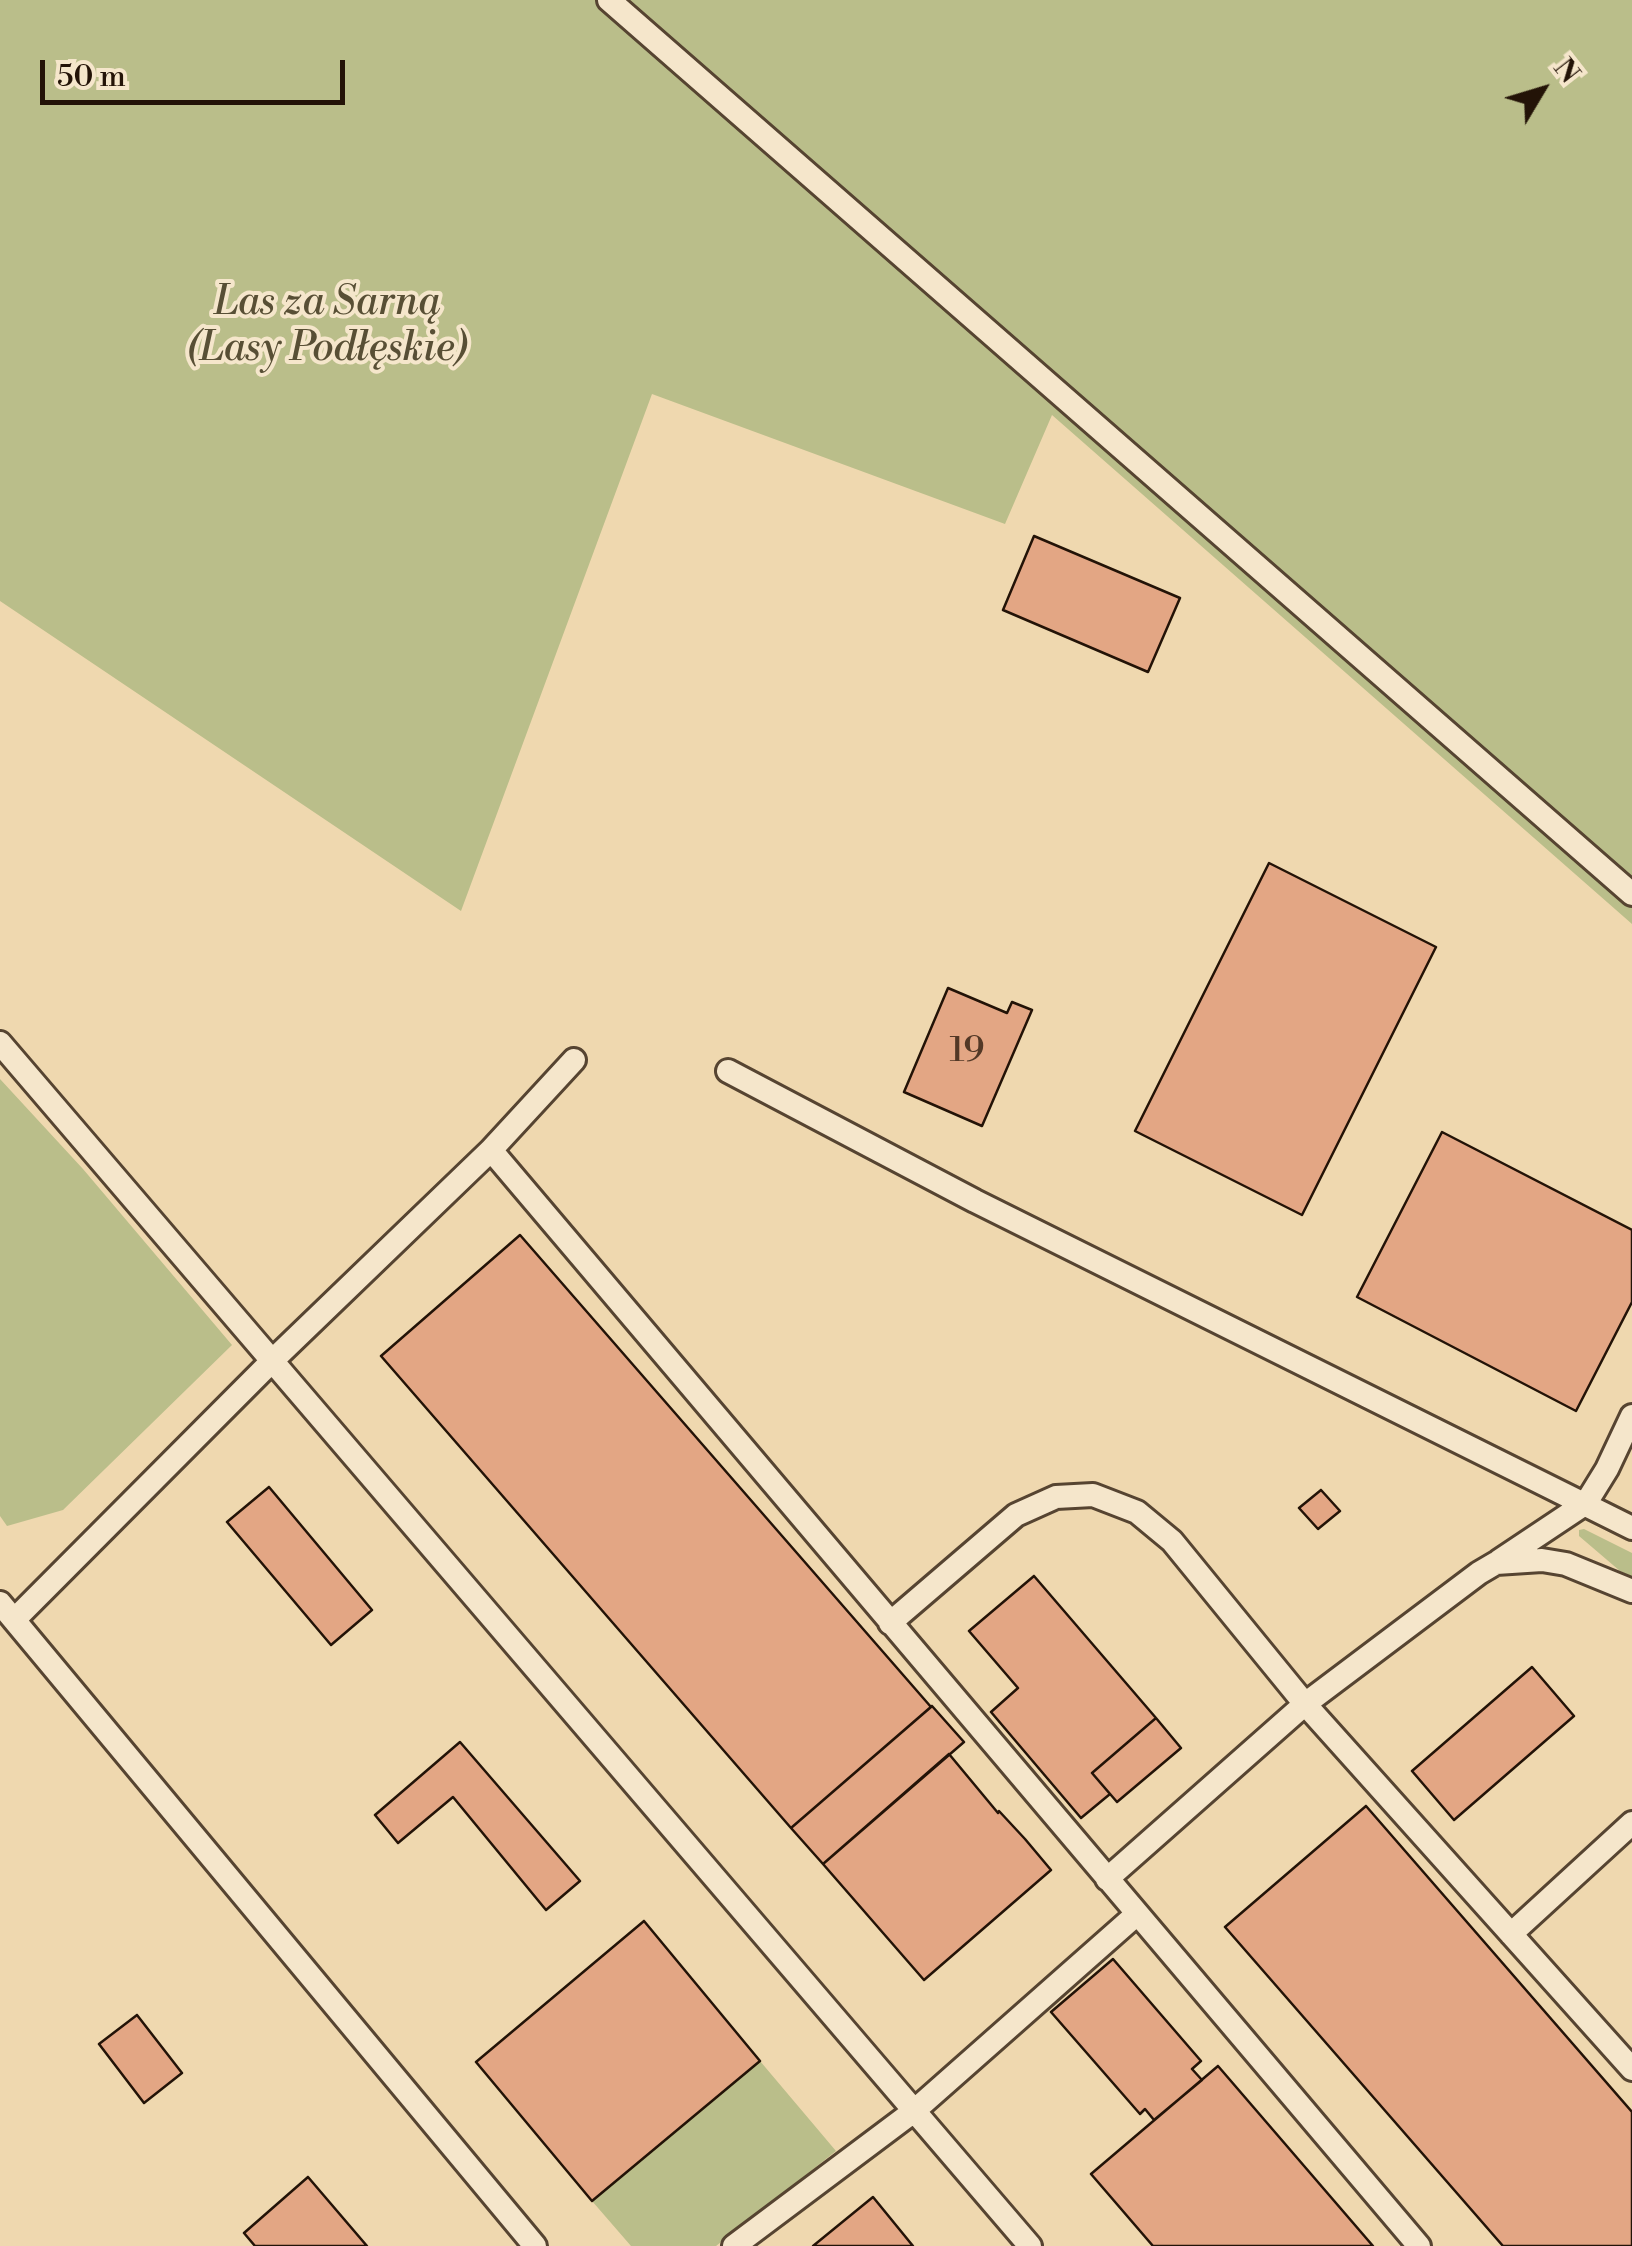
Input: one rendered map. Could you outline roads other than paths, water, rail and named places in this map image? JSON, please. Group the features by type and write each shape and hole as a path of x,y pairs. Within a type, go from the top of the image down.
{"lane":[{"path":"610,0 1632,894"},
{"path":"0,1043 1030,2246"},
{"path":"535,2246 7,1612 491,1150 574,1060"},
{"path":"728,1071 974,1201 1632,1528"},
{"path":"491,1150 1419,2246"},
{"path":"1107,1879 1306,1704 1479,1573 1586,1503 1632,1416"},
{"path":"890,1623 1016,1515 1056,1497 1093,1495 1137,1512 1172,1541 1306,1704 1632,2069"},
{"path":"1496,1563 1542,1560 1566,1564 1632,1592"},
{"path":"1511,1934 1632,1822"},
{"path":"734,2246 914,2111 1137,1914"}],"park label":[{"name":"Las za Sarną (Lasy Podłęskie)","path":"327,327"}]}
